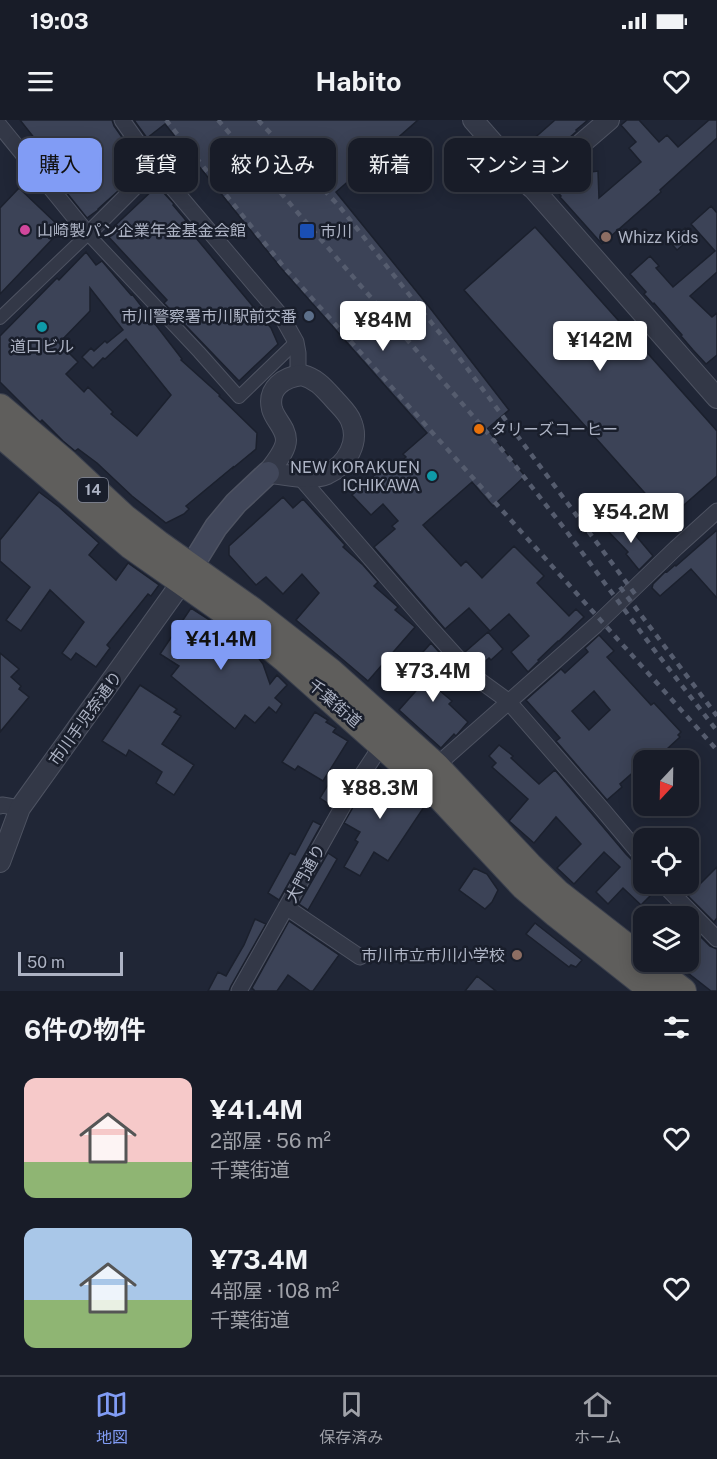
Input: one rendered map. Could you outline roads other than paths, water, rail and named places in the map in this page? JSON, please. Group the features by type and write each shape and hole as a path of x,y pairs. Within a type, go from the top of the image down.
{"highway":[{"name":"千葉街道","path":"0,407 66,463 124,517 159,544 229,614 388,736 436,766 541,877 633,952"},
{"name":"千葉街道","path":"0,435 131,546 187,574"},
{"name":"千葉街道","path":"388,736 439,796 523,886 653,991"},
{"name":"千葉街道","path":"658,972 683,991"}],"main road":[{"path":"187,574 226,515 250,489 268,474"}],"street":[{"path":"122,120 135,138"},
{"path":"473,120 489,138"},
{"path":"588,138 609,120"},
{"path":"0,126 88,234 239,397 296,342"},
{"path":"0,318 130,192"},
{"path":"176,192 282,317 296,342 298,376"},
{"path":"535,192 717,398"},
{"path":"292,376 310,377 321,385 351,419 355,432 354,444 348,456 327,474 315,477 268,474 286,441 285,433 272,411 273,394 278,383 292,376"},
{"path":"299,476 475,676 508,701 633,846"},
{"path":"436,766 596,626 717,511"},
{"name":"市川手児奈通り","path":"0,862 20,808 187,574"},
{"name":"大門通り","path":"239,991 352,789 388,736"},
{"path":"0,806 20,808"},
{"path":"672,894 717,939"},
{"path":"286,906 360,957"}],"railway":[{"path":"166,120 283,266 717,750"},
{"path":"218,120 510,459 717,731"},
{"path":"258,120 339,206 461,360 635,594"},
{"path":"620,587 717,716"}],"place":[{"name":"山崎製パン企業年金基金会館","path":"25,230"},
{"name":"市川","path":"307,231"},
{"name":"Whizz Kids","path":"606,237"},
{"name":"市川警察署市川駅前交番","path":"309,316"},
{"name":"道口ビル","path":"42,327"},
{"name":"タリーズコーヒー","path":"479,429"},
{"name":"NEW KORAKUEN ICHIKAWA","path":"432,476"},
{"name":"市川市立市川小学校","path":"517,955"}]}
